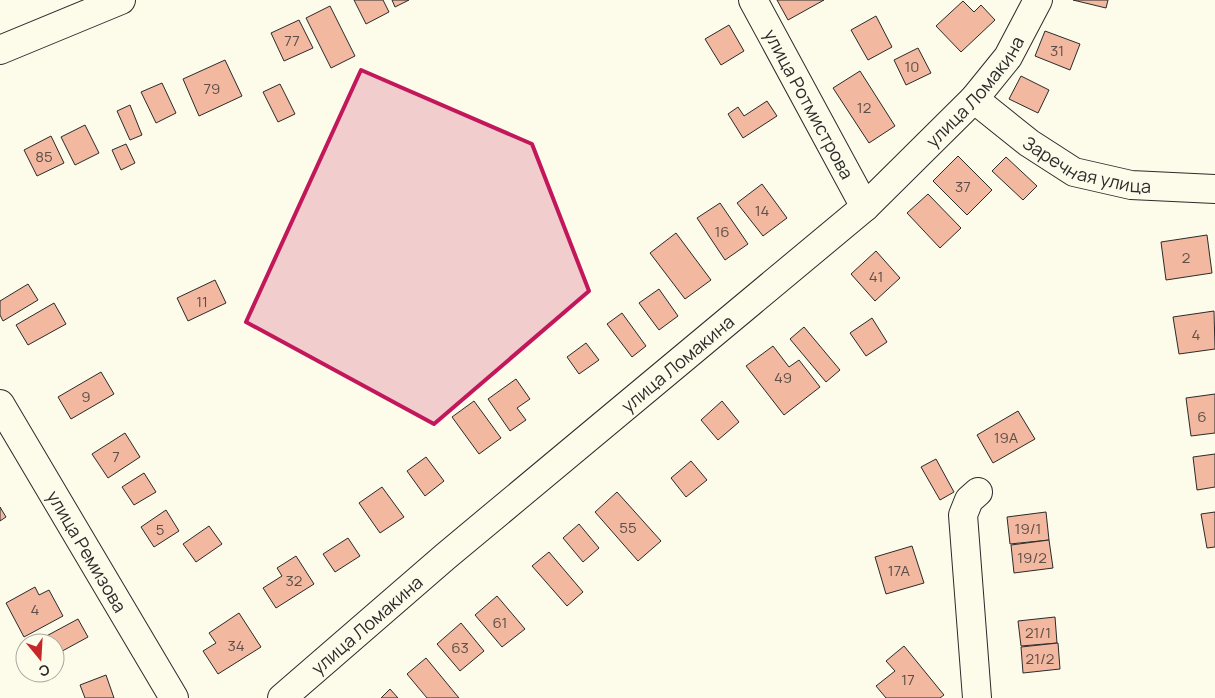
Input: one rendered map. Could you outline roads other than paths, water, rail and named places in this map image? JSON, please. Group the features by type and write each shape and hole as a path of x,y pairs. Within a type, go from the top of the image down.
{"street":[{"path":"0,50 120,0"},
{"name":"улица Ротмистрова","path":"753,0 865,207"},
{"name":"улица Ломакина","path":"282,698 446,556 865,207 974,99 1008,57 1038,0"},
{"name":"Заречная улица","path":"974,99 1029,143 1074,172 1131,185 1215,190"},
{"name":"улица Ремизова","path":"0,404 174,698"},
{"path":"977,698 963,515 969,500 978,492"}]}
